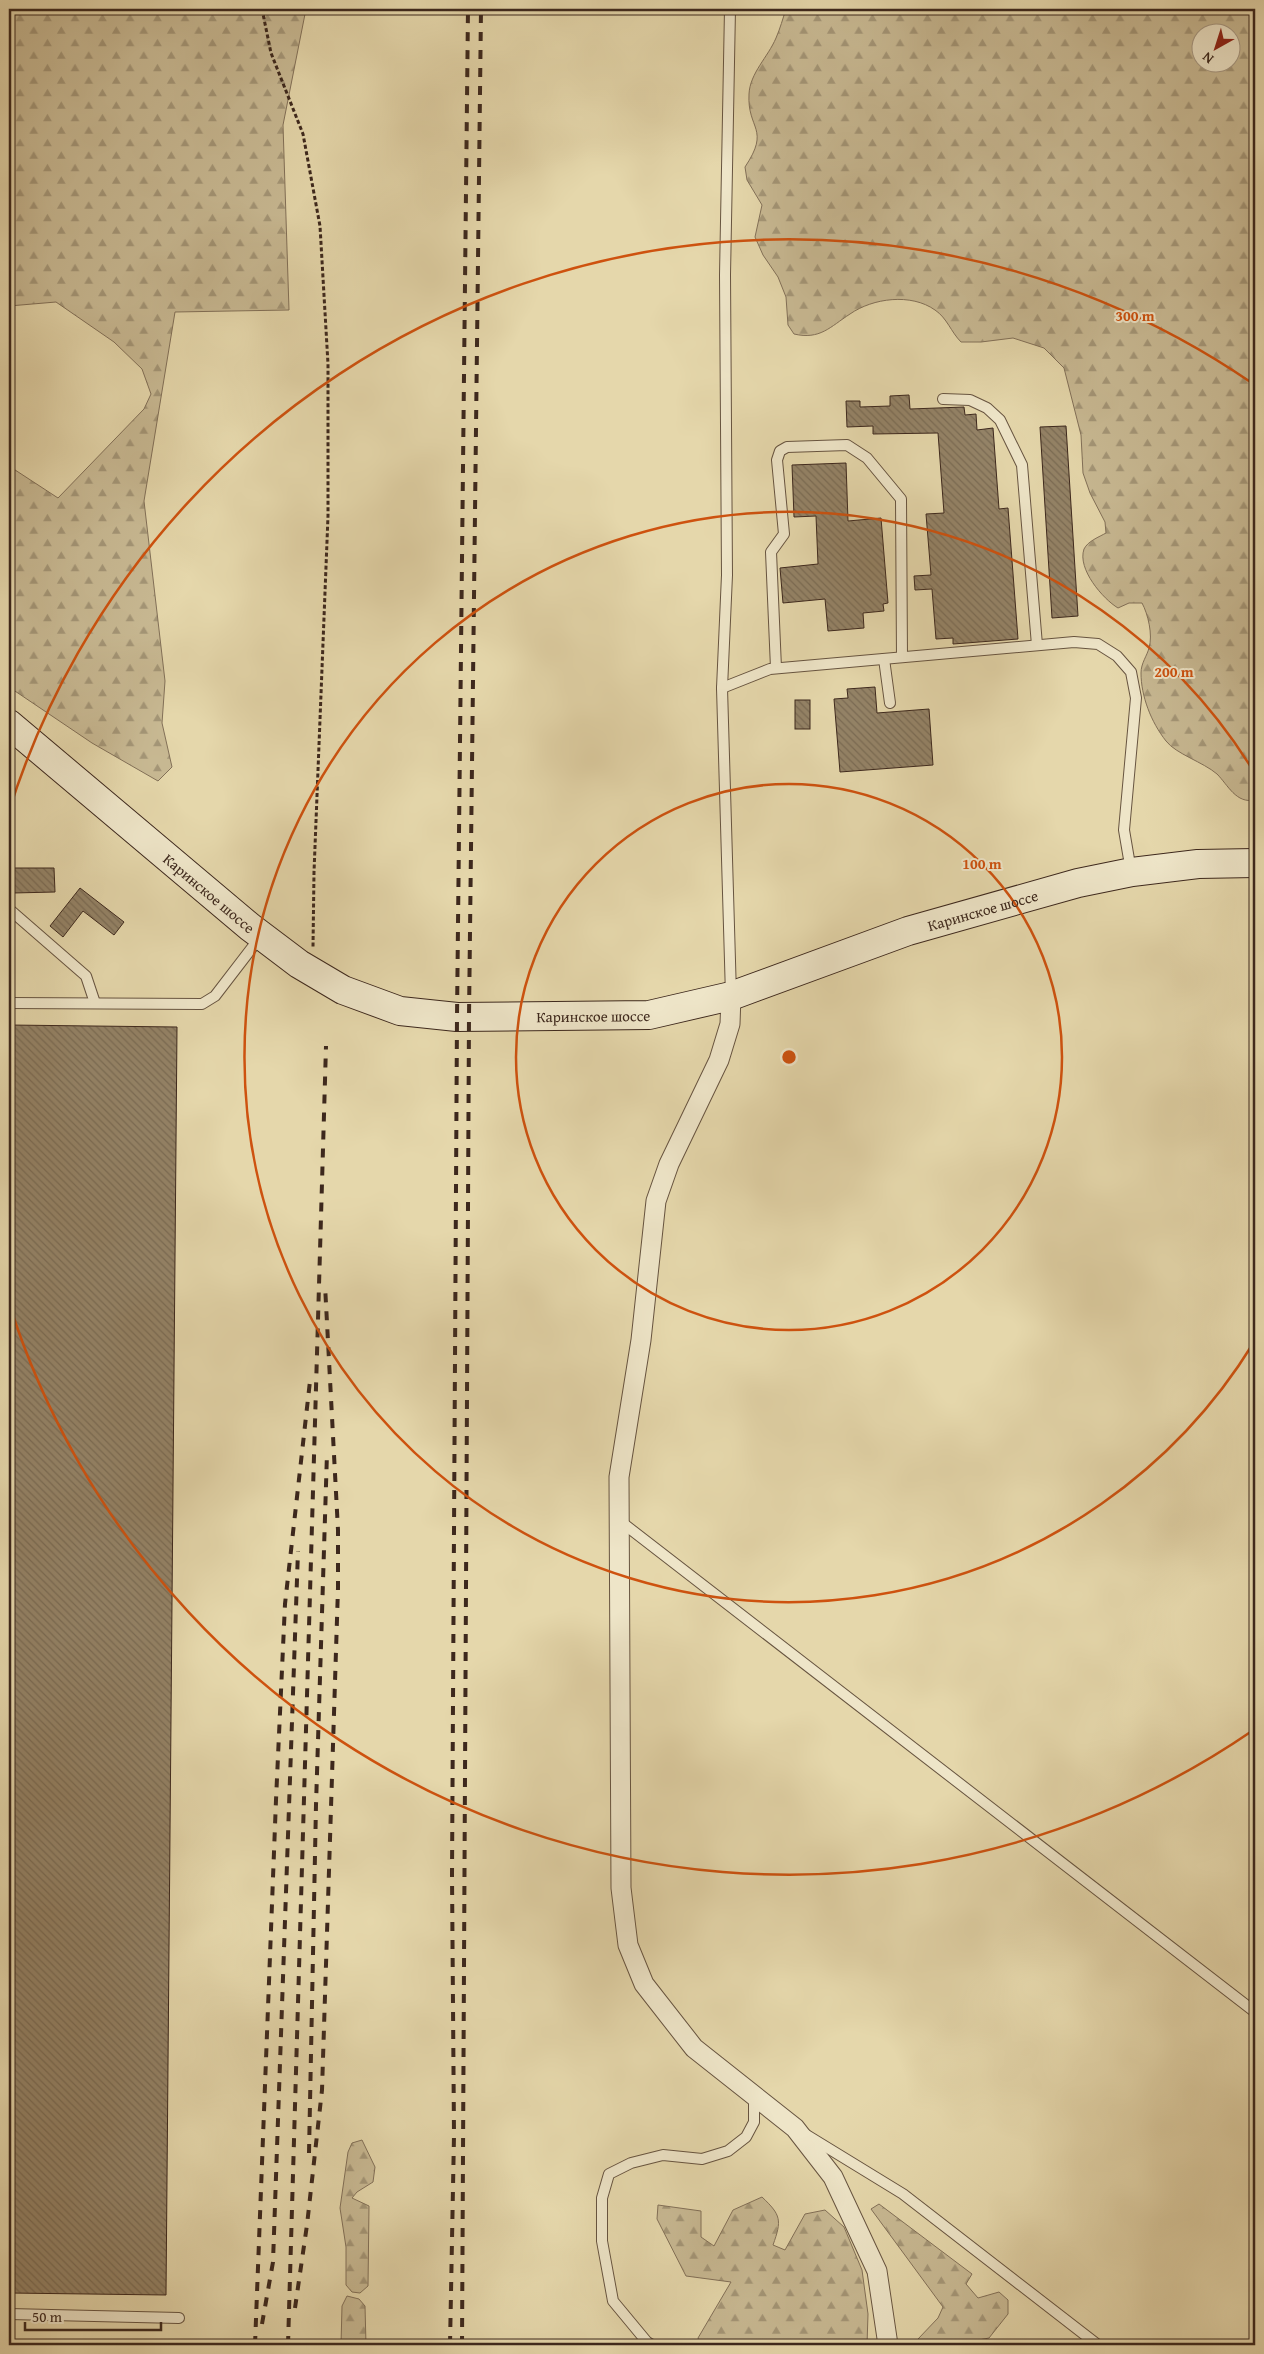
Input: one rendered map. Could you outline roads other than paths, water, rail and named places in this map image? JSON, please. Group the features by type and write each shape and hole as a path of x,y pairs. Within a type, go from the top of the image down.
{"street":[{"name":"Каринское шоссе","path":"9,724 261,936 313,973 343,990 400,1011 457,1017 649,1015 731,996 908,931 1078,883 1132,872 1198,864 1255,863"},
{"path":"731,996 730,1024 719,1060 669,1164 656,1201 641,1340 619,1477 621,1888 628,1944 644,1984 694,2048 795,2128 833,2177 877,2271 888,2345"}],"lane":[{"path":"730,9 725,275 727,575 722,688 731,996"},
{"path":"943,399 970,400 987,408 1000,420 1022,464 1037,645"},
{"path":"776,668 771,552 784,534 777,460 780,451 787,447 847,445 868,458 901,499 902,657"},
{"path":"722,688 776,668 1074,642 1098,644 1117,656 1131,672 1136,698 1124,830 1132,872"},
{"path":"884,659 890,703"},
{"path":"9,909 86,976 95,1003"},
{"path":"9,1003 202,1004 215,996 261,936"},
{"path":"620,1521 1255,2012"},
{"path":"652,2345 647,2342 613,2301 602,2241 602,2198 609,2174 631,2163 663,2155 702,2159 728,2151 746,2137 754,2122 754,2095"},
{"path":"795,2128 903,2194 1098,2345"},
{"path":"9,2314 179,2318"}],"railway":[{"path":"450,2345 454,2135 452,1875 457,1017 468,9"},
{"path":"462,2345 469,1016 481,9"},
{"path":"288,2345 326,1046"},
{"path":"295,2308 307,2225 322,2090 338,1588 338,1530 325,1285"},
{"path":"255,2345 285,1604 310,1381"},
{"path":"309,2153 316,1805 327,1453"},
{"path":"262,2324 273,2262 298,1551"}]}
